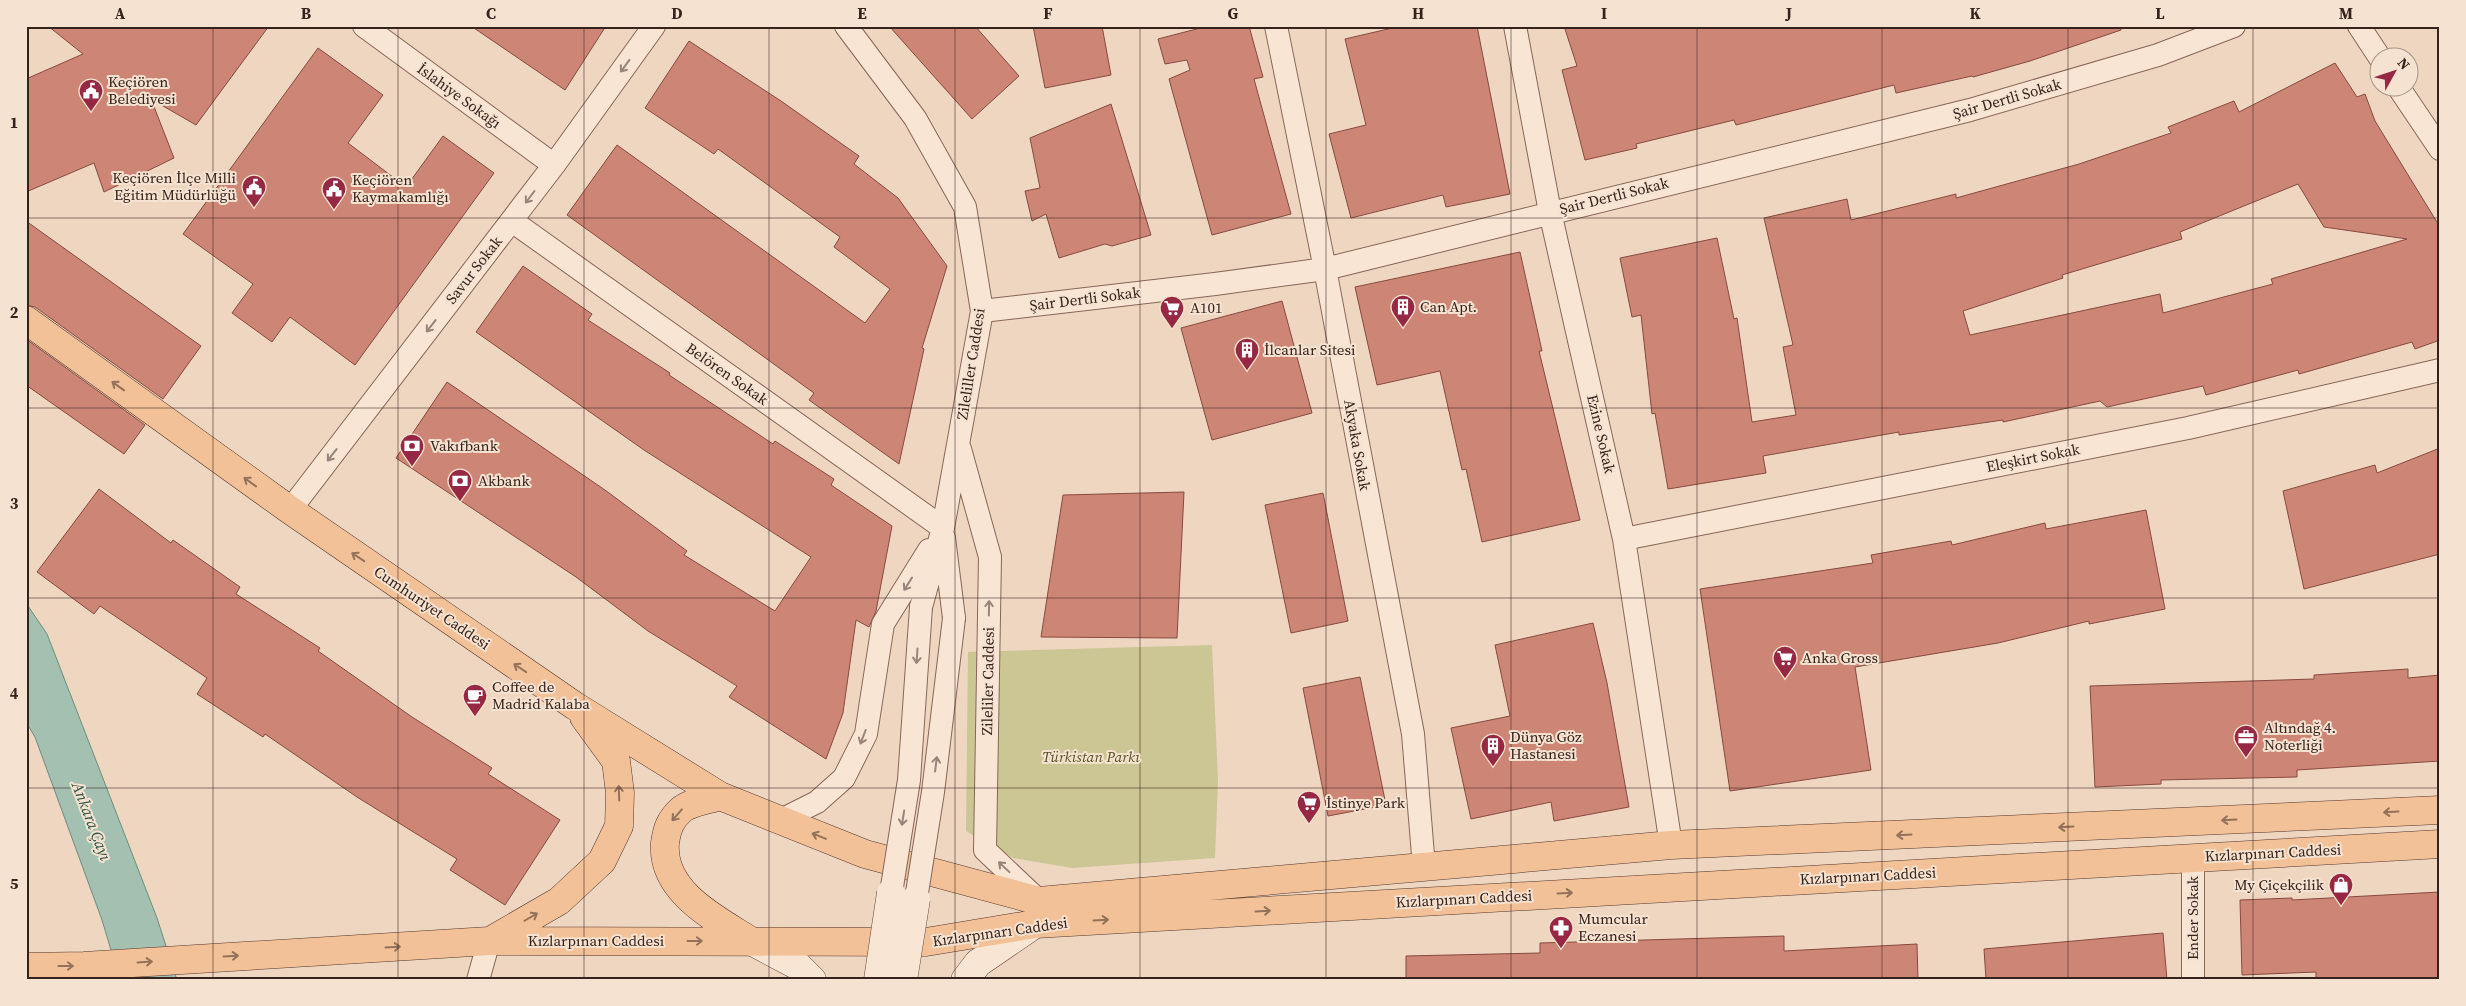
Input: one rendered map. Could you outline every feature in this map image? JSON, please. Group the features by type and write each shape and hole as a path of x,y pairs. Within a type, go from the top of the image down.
{"main road":[{"name":"Cumhuriyet Caddesi","path":"26,320 290,510 575,706 720,796"},
{"path":"489,941 559,901 602,861 619,826 620,793 616,761 575,706"},
{"name":"Kızlarpınarı Caddesi","path":"720,796 865,854 1037,912 2440,844"},
{"path":"720,796 682,809 667,827 664,858 676,885 706,912 752,941 798,966 812,980"},
{"name":"Kızlarpınarı Caddesi","path":"26,967 107,965 489,941 926,942 1037,912 1424,867 1671,845 2440,810"},
{"path":"878,980 904,896"},
{"path":"903,980 904,896"},
{"path":"965,980 978,963 1037,912"}],"street":[{"name":"İslahiye Sokağı","path":"364,26 554,165"},
{"name":"Savur Sokak","path":"290,510 512,221 654,26"},
{"name":"Akyaka Sokak","path":"1276,26 1412,734 1424,867"},
{"name":"Ezine Sokak","path":"1515,26 1550,212 1624,539 1671,845"},
{"name":"Şair Dertli Sokak","path":"982,311 1324,269 1970,110 2158,55 2234,26"},
{"path":"2359,26 2373,48"},
{"name":"Zileliller Caddesi","path":"850,28 915,118 965,207 982,311 943,528"},
{"path":"2406,98 2440,149"},
{"name":"Belören Sokak","path":"512,221 943,528"},
{"name":"Eleşkirt Sokak","path":"1624,539 2188,428 2440,370"},
{"name":"Zileliler Caddesi","path":"958,442 990,557 985,850 1037,912"},
{"path":"904,896 909,780 921,607 943,528"},
{"path":"904,896 933,792 954,618 943,528"},
{"path":"781,820 817,802 844,778 866,734 883,624 943,528"},
{"name":"Ender Sokak","path":"2193,857 2193,980"},
{"path":"478,980 489,941"}],"green space":[{"name":"Türkistan Parkı","path":"1212,645 1218,780 1215,858 1072,868 1013,858 966,831 968,652"}],"water":[{"name":"Ankara Çayı","path":"26,603 47,634 157,918 177,980 120,980 102,920 35,737 26,722"}],"building":[{"name":"Keçiören Belediyesi","path":"48,26 269,26 196,125 151,99 174,158 104,192 94,163 26,192 26,79 83,54"},
{"path":"471,26 606,26 565,90"},
{"path":"889,26 975,26 1019,76 972,119"},
{"path":"1033,26 1102,26 1111,75 1045,88"},
{"path":"1208,26 1249,26 1263,77 1254,79 1291,214 1212,235 1169,79 1190,70 1187,60 1165,64 1158,39"},
{"path":"1401,26 1477,26 1510,194 1446,207 1443,195 1351,218 1329,134 1366,125 1345,39"},
{"path":"1564,26 2120,26 2121,30 2030,61 1973,77 1896,93 1894,85 1736,125 1734,120 1636,144 1637,148 1585,160 1562,70 1577,66"},
{"path":"689,41 781,101 859,156 854,164 898,198 947,266 922,348 924,349 899,464 809,400 814,393 567,215 617,145 865,323 890,289 834,247 840,237 718,149 714,154 645,108"},
{"name":"Keçiören Kaymakamlığı","path":"318,48 383,95 348,143 406,187 443,136 494,173 355,365 290,317 272,342 232,313 253,284 183,234"},
{"path":"2335,63 2357,97 2365,94 2375,121 2440,227 2440,340 2415,349 2412,342 2299,374 2298,370 2206,395 2203,386 2107,407 2100,401 2003,422 2003,420 1899,435 1899,432 1763,456 1766,473 1668,489 1655,413 1652,414 1641,315 1632,317 1620,258 1717,238 1734,319 1737,318 1752,422 1796,415 1783,347 1793,345 1764,218 1847,199 1851,220 1956,194 1956,198 2079,164 2171,133 2168,127 2234,101 2239,112","holes":["2298,184 2324,227 2407,239 2271,279 2273,284 2163,313 2160,294 1970,335 1963,311 2063,278 2062,275 2182,239 2180,232"]},
{"path":"1111,104 1151,235 1112,246 1105,244 1059,258 1046,214 1032,221 1025,191 1040,188 1030,138"},
{"path":"26,221 201,346 163,399 35,307 26,305"},
{"path":"1520,252 1542,351 1539,351 1580,520 1482,542 1466,469 1462,470 1440,371 1377,385 1355,287"},
{"path":"523,266 592,314 588,320 670,373 669,375 773,444 775,441 834,479 831,485 892,526 876,611 869,627 856,620 843,713 826,759 729,697 737,686 648,631 576,577 396,458 447,382 605,490 687,551 684,555 775,611 811,557 644,450 476,332"},
{"name":"İlcanlar Sitesi","path":"1282,301 1312,413 1212,440 1181,328"},
{"path":"26,339 145,425 124,454 26,385"},
{"path":"2440,448 2440,554 2304,589 2283,491 2375,465 2377,473"},
{"path":"99,489 171,543 173,540 240,587 236,594 320,648 318,651 412,717 492,768 488,774 560,820 505,905 450,870 457,859 357,797 265,734 263,737 197,694 207,678 100,606 94,614 37,572"},
{"path":"1184,492 1177,638 1041,637 1063,495"},
{"path":"1323,493 1348,621 1291,633 1265,505"},
{"path":"2146,510 2165,609 2089,624 2089,621 1998,643 1855,667 1871,770 1730,791 1700,589 1873,563 1871,555 1951,541 1952,545 2045,523 2046,529"},
{"path":"1593,623 1607,683 1629,807 1554,821 1551,802 1471,819 1451,728 1510,716 1495,645"},
{"path":"2408,669 2408,678 2440,675 2440,761 2297,770 2297,777 2161,780 2161,784 2095,787 2090,686 2314,679 2314,675"},
{"path":"1360,677 1386,805 1328,816 1303,688"},
{"path":"2440,892 2440,980 2316,980 2316,972 2242,975 2240,900 2292,898 2292,900"},
{"path":"2163,933 2167,980 1986,980 1984,949"},
{"path":"1784,936 1784,951 1917,944 1918,980 1406,980 1406,956 1540,953 1540,943"}],"place":[{"name":"Keçiören Belediyesi","path":"91,112"},
{"name":"Keçiören İlçe Milli Eğitim Müdürlüğü","path":"254,208"},
{"name":"Keçiören Kaymakamlığı","path":"334,210"},
{"name":"Can Apt.","path":"1403,328"},
{"name":"A101","path":"1172,329"},
{"name":"İlcanlar Sitesi","path":"1247,371"},
{"name":"Vakıfbank","path":"412,467"},
{"name":"Akbank","path":"460,502"},
{"name":"Anka Gross","path":"1785,679"},
{"name":"Coffee de Madrid Kalaba","path":"475,717"},
{"name":"Altındağ 4. Noterliği","path":"2246,758"},
{"name":"Dünya Göz Hastanesi","path":"1493,767"},
{"name":"İstinye Park","path":"1309,824"},
{"name":"My Çiçekçilik","path":"2341,906"},
{"name":"Mumcular Eczanesi","path":"1561,949"}]}
